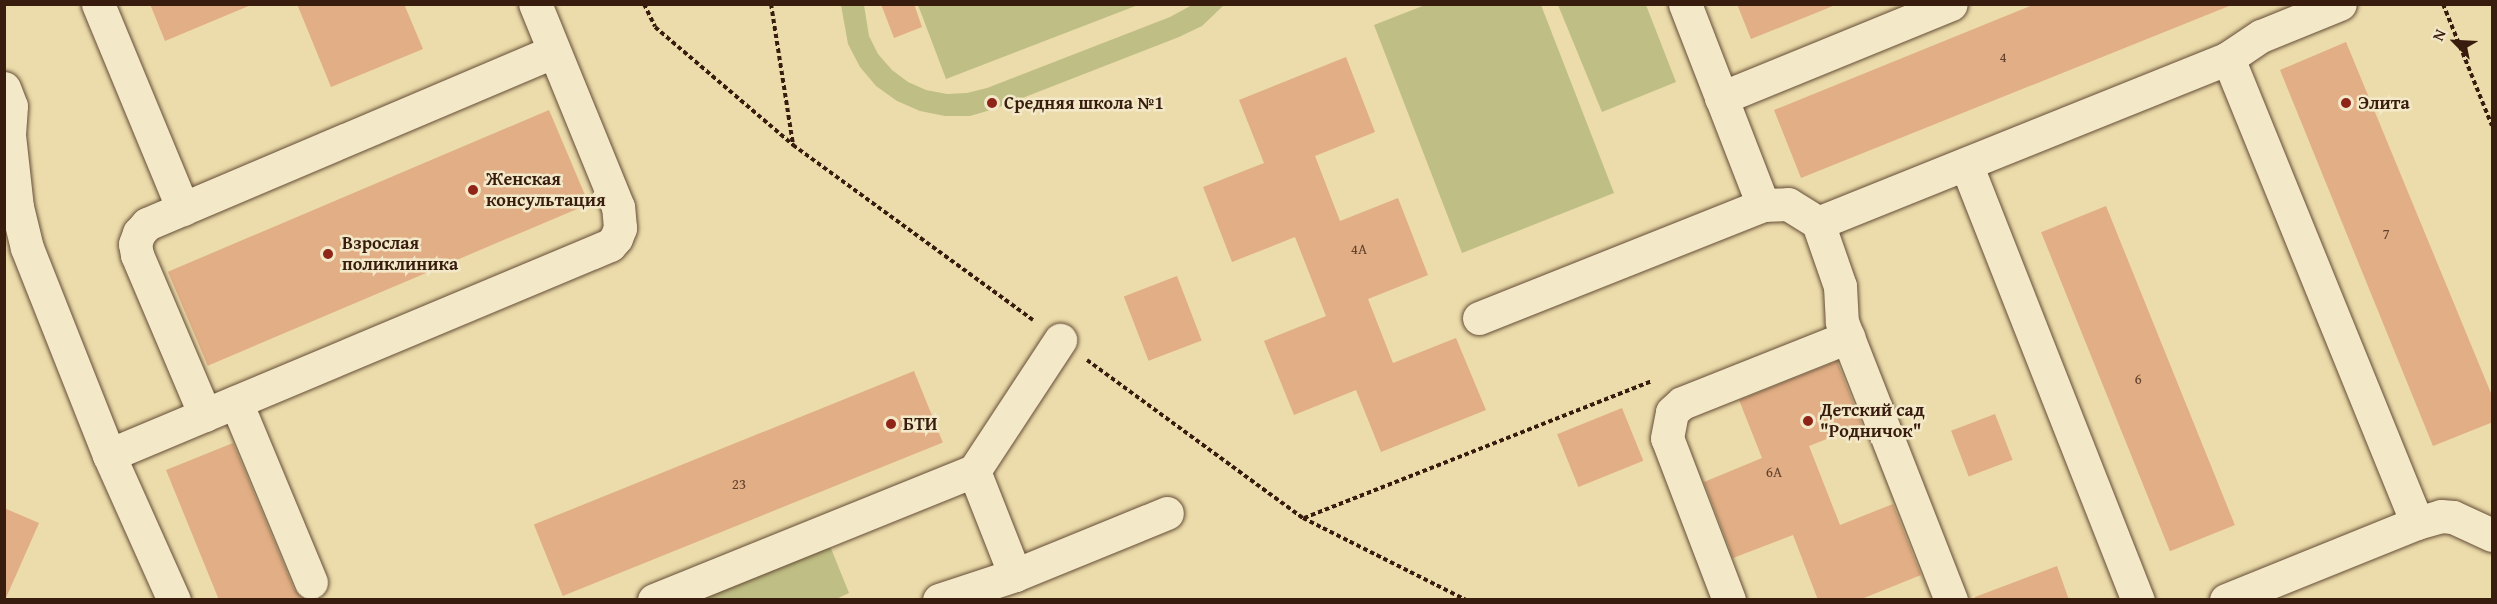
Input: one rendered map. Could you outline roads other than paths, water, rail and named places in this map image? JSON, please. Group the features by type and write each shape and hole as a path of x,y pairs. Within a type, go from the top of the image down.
{"lane":[{"path":"98,4 183,209"},
{"path":"109,455 610,245 620,228 618,207 535,4"},
{"path":"1685,4 1763,205"},
{"path":"1721,98 1951,4"},
{"path":"1818,223 2228,58 2261,36 2340,4"},
{"path":"205,415 137,255 135,244 139,233 147,224 554,52"},
{"path":"2228,58 2417,523"},
{"path":"4,88 11,106 7,136 17,207 27,249 109,455 174,600"},
{"path":"1966,164 2138,600"},
{"path":"1479,318 1763,205 1788,204 1818,223 1840,286 1842,322 1951,600"},
{"path":"1729,600 1667,438 1667,424 1672,412 1682,403 1848,338"},
{"path":"654,600 974,471 1060,340"},
{"path":"236,402 311,582"},
{"path":"974,471 1015,575"},
{"path":"939,600 1015,575 1167,513"},
{"path":"2226,600 2417,523 2440,516 2453,517 2493,536"}],"place":[{"name":"Средняя школа №1","path":"992,103"},
{"name":"Элита","path":"2346,103"},
{"name":"Женская консультация","path":"473,190"},
{"name":"Взрослая поликлиника","path":"328,254"},
{"name":"Детский сад \"Родничок\"","path":"1808,421"},
{"name":"БТИ","path":"891,424"}]}
